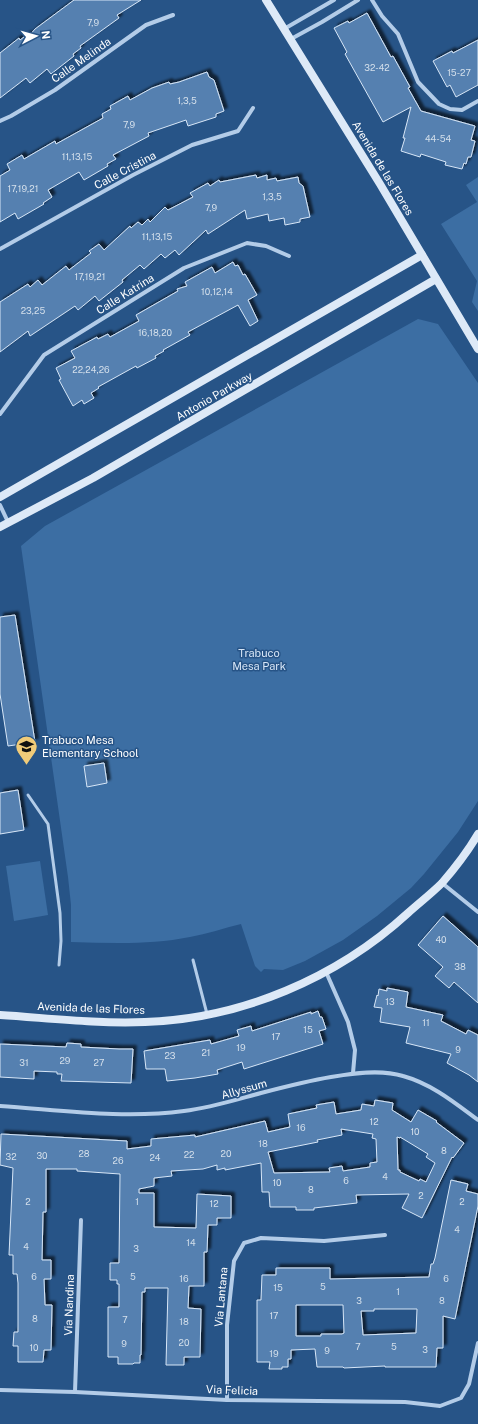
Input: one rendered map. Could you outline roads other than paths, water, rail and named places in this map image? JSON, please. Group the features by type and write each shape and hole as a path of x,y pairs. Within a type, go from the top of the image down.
{"main road":[{"name":"Avenida de las Flores","path":"266,0 369,165 478,349"},
{"name":"Antonio Parkway","path":"0,497 422,255"},
{"name":"Antonio Parkway","path":"0,527 94,478 436,279"},
{"name":"Avenida de las Flores","path":"0,1015 107,1022 146,1022 195,1017 241,1006 284,992 326,972 388,932 441,883 471,846 478,834"}],"street":[{"path":"284,29 334,0"},
{"path":"291,39 358,0"},
{"path":"372,0 382,16 398,34 418,82 439,104 450,109 462,110 478,101"},
{"name":"Calle Melinda","path":"0,121 55,90 146,25 173,15"},
{"name":"Calle Cristina","path":"0,249 94,195 186,148 238,131 253,108"},
{"name":"Calle Katrina","path":"0,414 44,355 184,268 247,243 266,246 288,256"},
{"path":"0,505 9,523"},
{"path":"441,883 478,912"},
{"path":"326,972 348,1022 355,1050 353,1073"},
{"name":"Allyssum","path":"0,1106 111,1114 146,1114 184,1111 220,1105 308,1081 353,1073 374,1072 402,1075 420,1082 450,1099 478,1120"},
{"name":"Via Nandina","path":"75,1392 81,1220"},
{"name":"Via Lantana","path":"227,1400 227,1326 234,1262 244,1243 261,1238 324,1241 385,1235"},
{"name":"Via Felicia","path":"0,1390 75,1392 227,1400 405,1402 440,1406 461,1398 469,1384 478,1343"}],"lane":[{"path":"28,795 48,824 60,913 61,941 59,965"},
{"path":"193,960 207,1014"}],"place":[{"name":"Trabuco Mesa Elementary School","path":"26,766"}],"park label":[{"name":"Trabuco Mesa Park","path":"259,659"}]}
